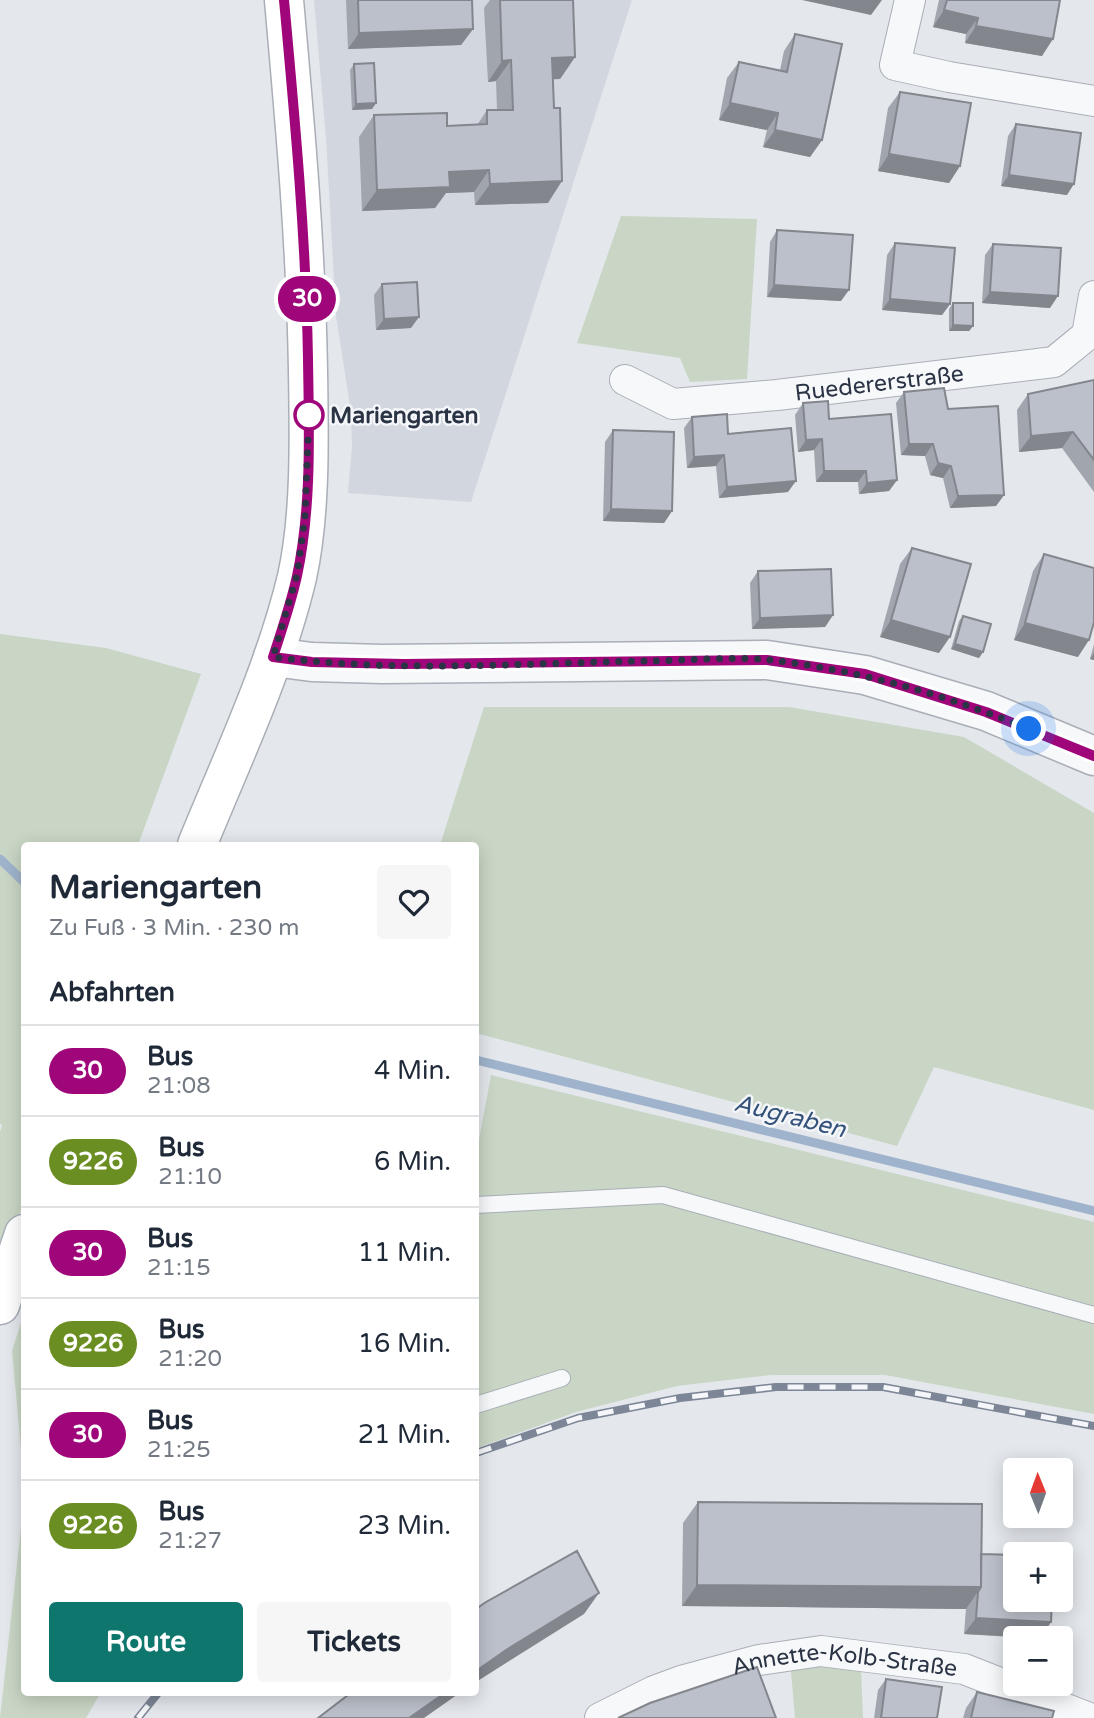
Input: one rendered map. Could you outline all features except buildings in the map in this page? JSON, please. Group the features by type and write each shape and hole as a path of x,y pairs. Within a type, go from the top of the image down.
{"main road":[{"path":"198,842 273,657 297,575 305,516 309,415 307,297 284,0"},
{"path":"0,1306 21,1243"}],"street":[{"path":"910,0 895,65 949,77 1094,101"},
{"name":"Ruedererstraße","path":"625,380 673,404 777,395 1054,362 1087,335 1094,296"},
{"path":"273,657 312,662 395,664 767,660 865,674 986,712 1094,756"},
{"name":"Annette-Kolb-Straße","path":"600,1718 654,1691 681,1681 759,1660 821,1651 964,1669 1089,1718"}],"lane":[{"path":"479,1205 663,1195 1094,1315"},
{"path":"479,1404 562,1378"}],"shaded area":[{"name":"Mariengarten","path":"314,0 632,0 471,502 348,493 352,447 351,412 336,316 326,138"}],"green space":[{"path":"621,216 757,219 747,379 690,382 680,358 577,343"},
{"path":"0,634 106,648 201,674 139,842 21,842 21,1210 0,1260"},
{"path":"484,707 789,707 964,737 1094,813 1094,1110 934,1067 897,1146 479,1034 479,842 441,842"},
{"path":"491,1075 1094,1222 1094,1414 885,1375 771,1375 677,1386 576,1412 479,1447 479,1140"},
{"path":"21,1322 21,1449 12,1351"},
{"path":"21,1527 21,1696 99,1696 86,1718 0,1718"},
{"path":"860,1644 863,1718 795,1718 789,1648"}],"waterway":[{"name":"Augraben","path":"0,859 21,879"},
{"name":"Augraben","path":"479,1061 1094,1211"}],"railway":[{"path":"479,1452 578,1418 680,1398 776,1387 883,1387 1094,1426"},
{"path":"138,1718 156,1696"}],"bus line":[{"name":"30","path":"284,0 307,297 309,415 305,516 297,575 273,657 312,662 404,664 767,660 865,674 986,712 1094,756"}],"place":[{"name":"Mariengarten","path":"309,415"}],"route":[{"path":"309,415 305,516 297,575 273,657 312,662 404,664 767,660 865,674 986,712 1029,729"}]}
